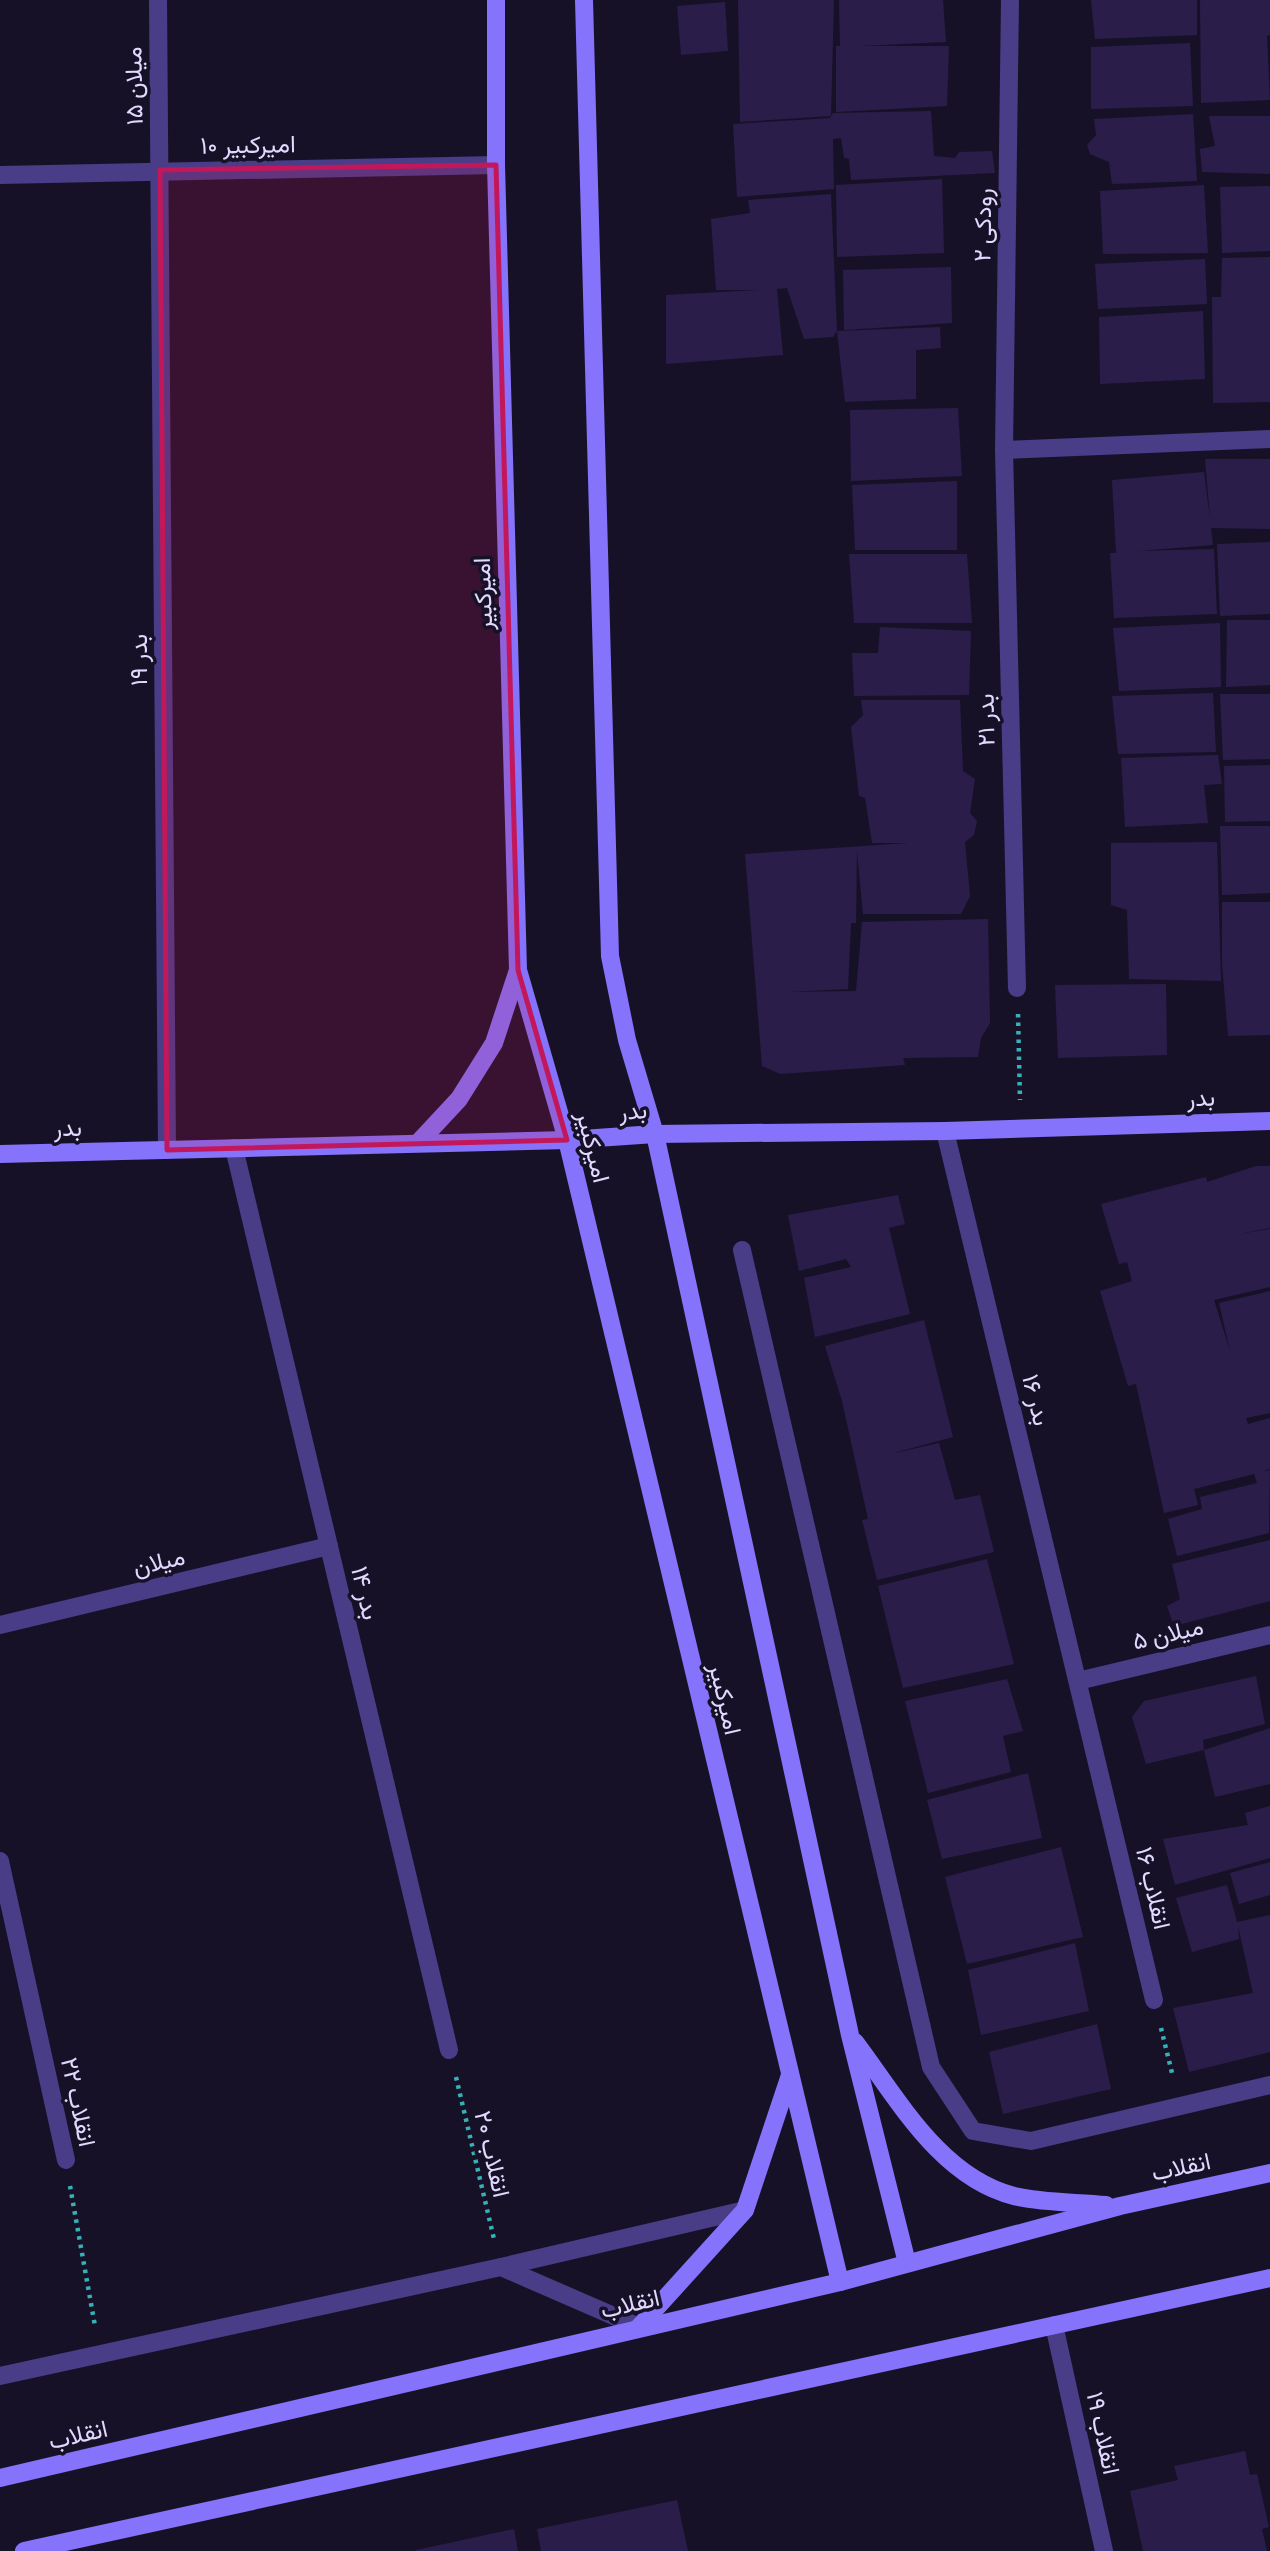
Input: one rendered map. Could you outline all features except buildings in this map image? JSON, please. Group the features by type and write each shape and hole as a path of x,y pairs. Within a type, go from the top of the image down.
{"street":[{"name":"میلان ۱۵","path":"158,0 160,170"},
{"name":"امیرکبیر","path":"496,0 496,165 518,970 567,1140 840,2282"},
{"name":"امیرکبیر","path":"584,0 610,956 627,1040 655,1134 850,2035 907,2263"},
{"name":"رودکی ۲","path":"1004,450 1010,0"},
{"name":"امیرکبیر ۱۰","path":"0,176 160,170 496,165"},
{"name":"بدر ۱۹","path":"160,170 167,1150"},
{"path":"1004,450 1270,439"},
{"name":"بدر ۲۱","path":"1004,450 1017,988"},
{"path":"418,1143 459,1099 495,1043 518,970"},
{"name":"بدر","path":"0,1154 567,1140 655,1134 946,1131 1270,1121"},
{"name":"بدر ۱۶","path":"946,1131 1078,1681"},
{"name":"بدر ۱۴","path":"234,1148 449,2050"},
{"path":"742,1250 930,2067 973,2131 1031,2141 1270,2085"},
{"name":"میلان","path":"0,1625 329,1546"},
{"name":"میلان ۵","path":"1078,1681 1270,1635"},
{"name":"انقلاب ۱۶","path":"1078,1681 1154,2000"},
{"name":"انقلاب ۲۲","path":"0,1861 66,2160"},
{"path":"850,2035 924,2135 959,2171 1014,2196 1120,2206"},
{"path":"501,2267 639,2327 745,2210 790,2075"},
{"name":"انقلاب","path":"0,2478 840,2282 1120,2206 1270,2173"},
{"path":"0,2376 501,2267 745,2210"},
{"path":"24,2551 1270,2278"},
{"name":"انقلاب ۱۹","path":"1054,2325 1104,2551"}],"path":[{"path":"1017,988 1021,1129"},
{"path":"1154,2000 1180,2106"},
{"name":"انقلاب ۲۰","path":"449,2050 501,2267"},
{"name":"انقلاب ۲۲","path":"66,2160 100,2354"}],"highlighted area":[{"path":"496,165 518,970 567,1140 167,1150 160,170"}]}
